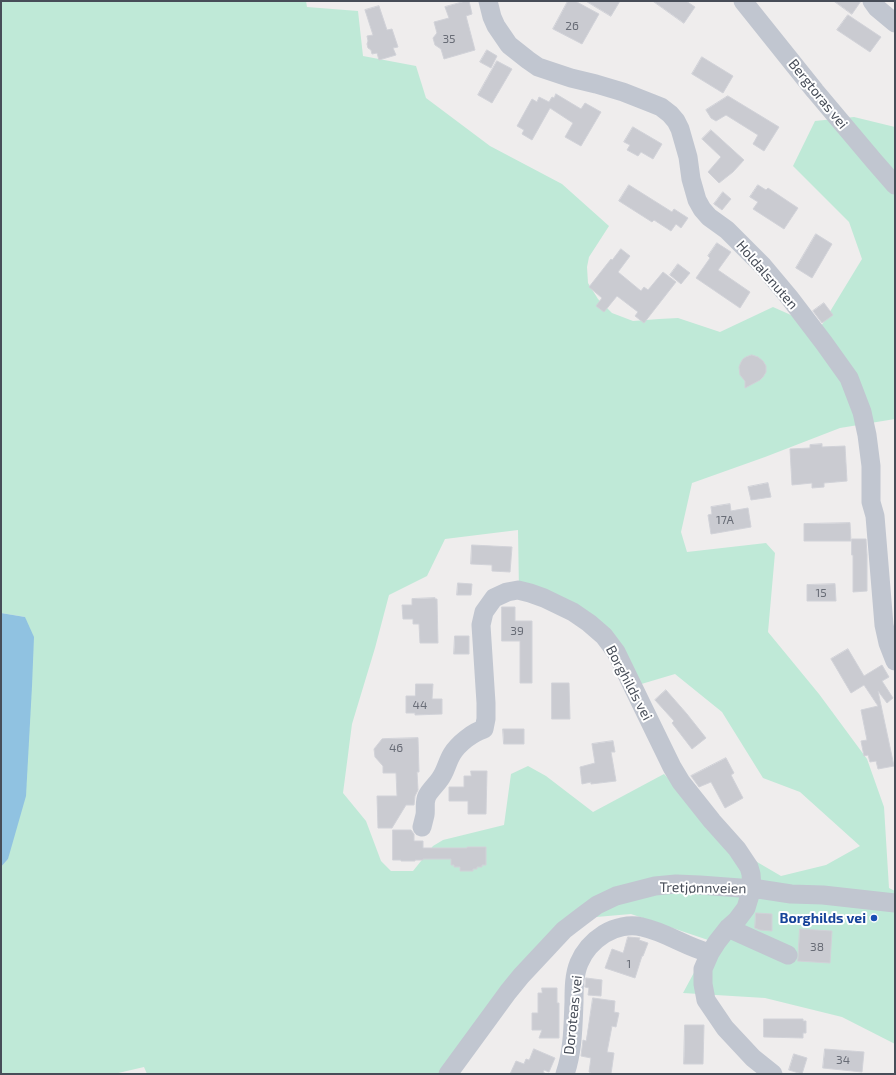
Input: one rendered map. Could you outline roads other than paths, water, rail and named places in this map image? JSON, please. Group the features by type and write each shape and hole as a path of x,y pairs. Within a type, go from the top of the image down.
{"street":[{"name":"Holdalsnuten","path":"488,1 496,26 509,44 538,67 571,78 623,92 661,107 670,114 680,129 688,157 691,179 697,200 702,209 709,217 727,230 763,266 789,297 849,378 862,412 867,435 871,466 871,502 875,516 884,625 888,643 895,661"},
{"name":"Bergtoras vei","path":"743,1 815,91 895,185"},
{"path":"872,1 877,8 895,23"},
{"name":"Borghilds vei","path":"422,827 425,816 425,801 427,795 445,772 453,752 470,736 484,729 486,719 486,703 481,625 484,612 494,598 507,592 518,590 530,592 573,612 589,623 604,636 622,662 663,751 681,782 712,821 737,849 749,867 752,888 746,908 737,920 728,928 710,953 703,969 703,984 706,1000 725,1028 754,1058 773,1074"},
{"name":"Tretjønnveien","path":"448,1074 521,976 564,930 597,905 616,896 655,886 700,884 895,903"},
{"name":"Doroteas vei","path":"565,1074 572,1047 574,986 576,972 582,956 600,937 607,932 624,926 640,926 665,934 688,946 710,953"},
{"path":"728,928 788,955"}],"water":[{"path":"1,613 25,617 34,637 26,796 8,859 1,867"}],"place":[{"name":"Borghilds vei","path":"874,918"}]}
